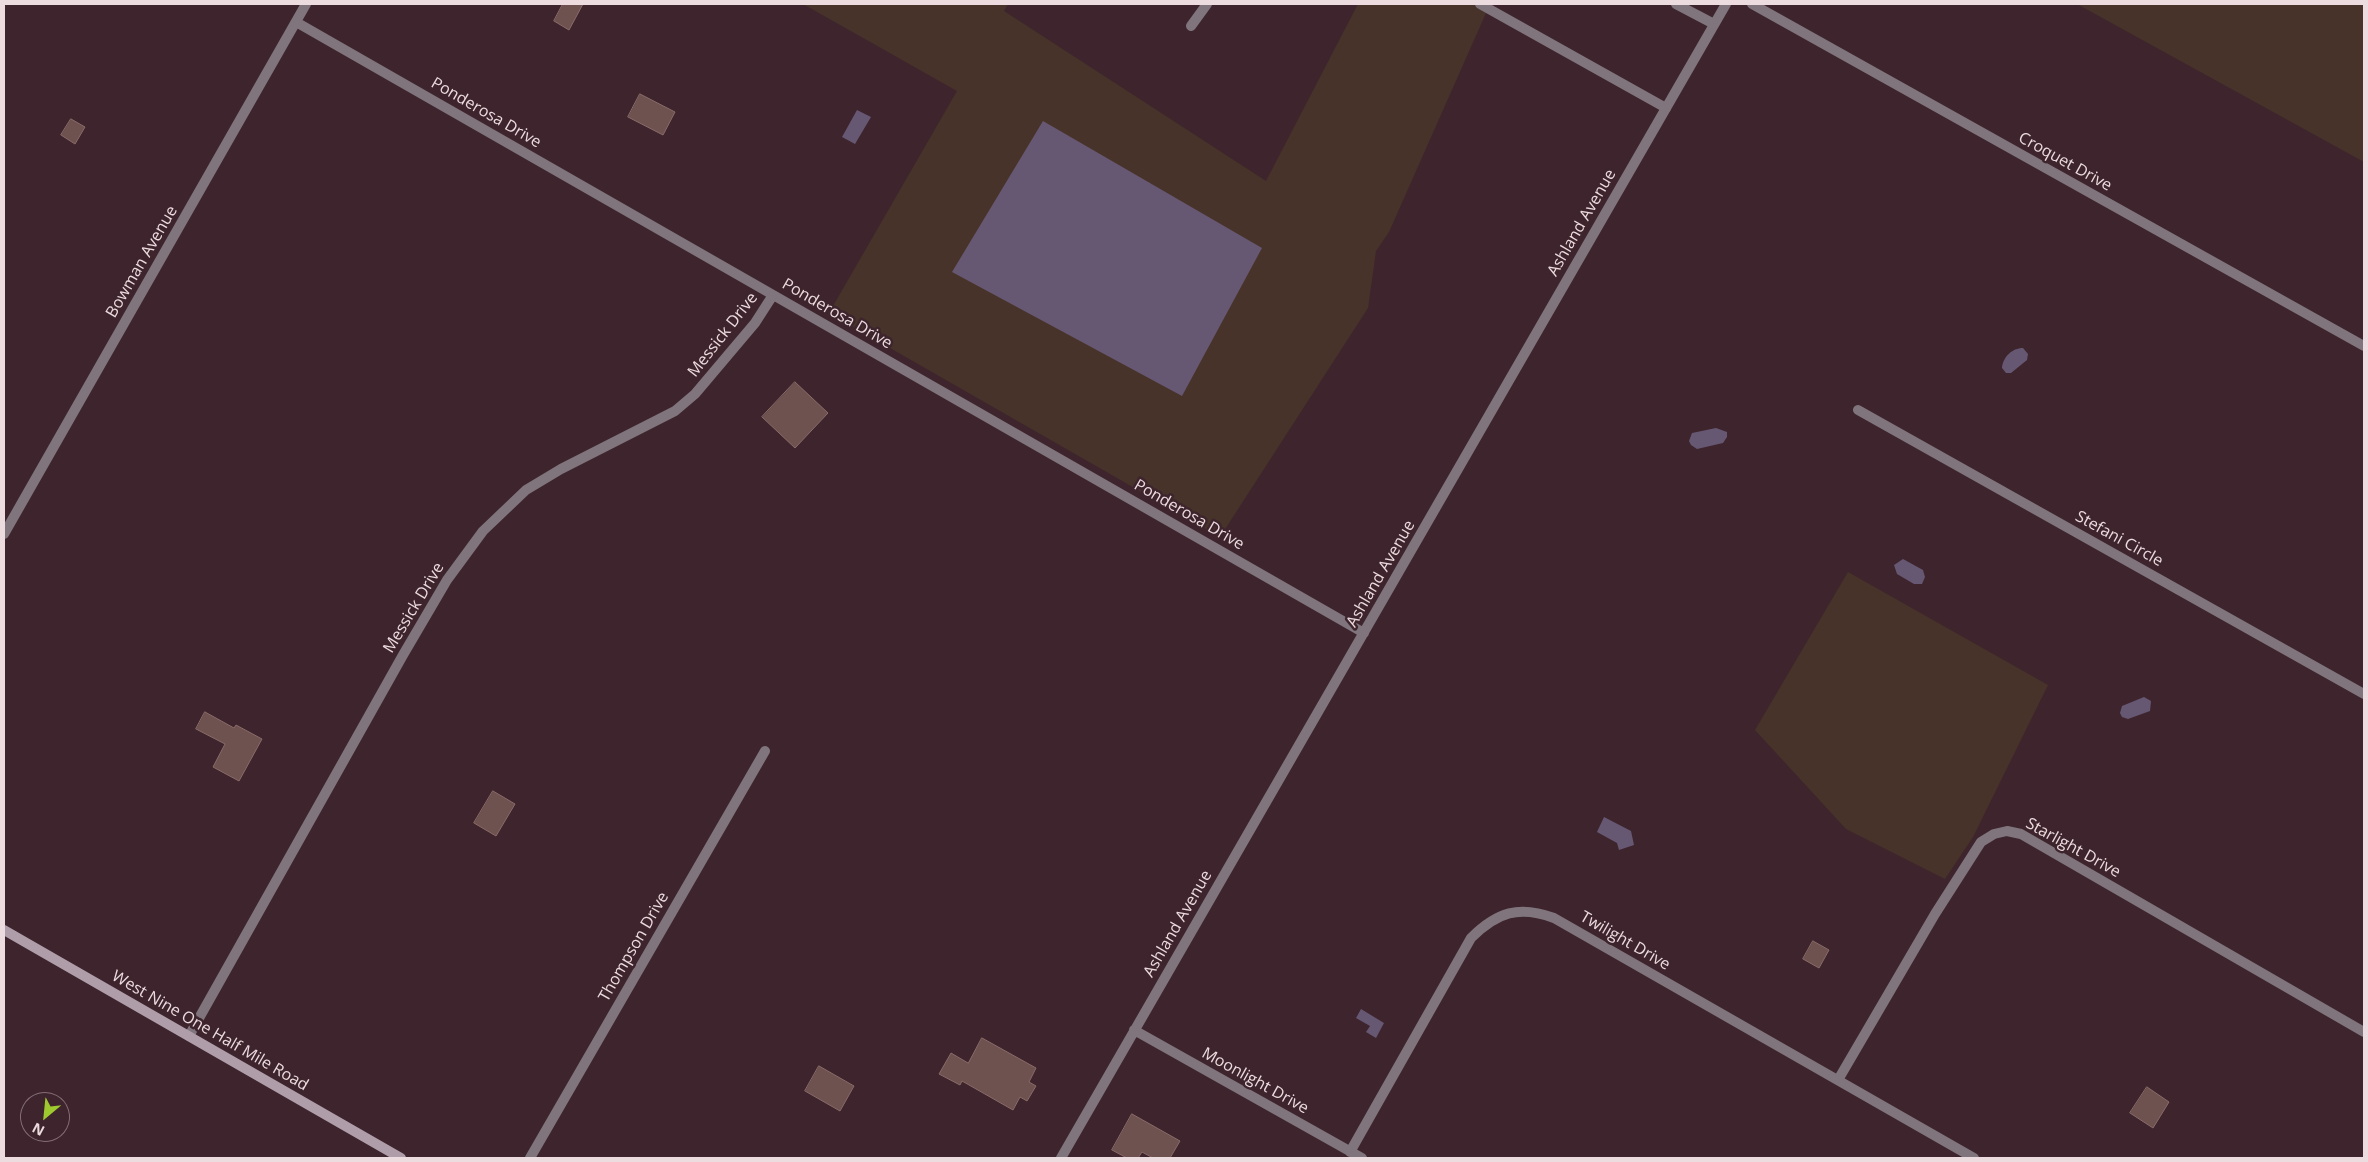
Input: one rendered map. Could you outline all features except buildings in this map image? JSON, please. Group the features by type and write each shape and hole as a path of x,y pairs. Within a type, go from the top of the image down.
{"street":[{"name":"Bowman Avenue","path":"4,534 306,4"},
{"path":"1191,26 1207,4"},
{"path":"1480,4 1666,108"},
{"path":"1676,4 1714,24"},
{"name":"Ashland Avenue","path":"1061,1158 1726,4"},
{"name":"Croquet Drive","path":"1752,4 2364,346"},
{"name":"Ponderosa Drive","path":"296,22 1364,633"},
{"name":"Messick Drive","path":"189,1036 403,655 447,580 482,531 526,490 561,469 675,411 695,394 755,323 773,294"},
{"name":"Stefani Circle","path":"1858,410 2364,694"},
{"name":"Thompson Drive","path":"530,1158 765,751"},
{"name":"Starlight Drive","path":"1838,1080 1935,914 1982,842 1994,834 2007,831 2021,834 2364,1032"},
{"name":"Twilight Drive","path":"1350,1152 1471,938 1485,924 1502,915 1522,911 1540,912 1554,918 1974,1158"},
{"name":"West Nine One Half Mile Road","path":"4,930 401,1158"},
{"name":"Moonlight Drive","path":"1134,1030 1362,1158"}],"shaded area":[{"path":"803,4 1008,4 1004,11 1266,181 1358,4 1490,4 1389,232 1376,251 1368,308 1220,537 829,313 957,91"},
{"path":"2077,4 2364,4 2364,162"},
{"path":"857,110 871,117 855,144 842,137"},
{"path":"1043,121 1262,248 1182,396 952,272"},
{"path":"2023,348 2028,354 2027,360 2011,373 2006,373 2002,368 2006,357 2012,351"},
{"path":"1716,428 1727,432 1727,437 1723,443 1697,449 1691,445 1689,441 1692,433"},
{"path":"1903,559 1923,570 1925,577 1922,584 1914,584 1897,574 1894,565"},
{"path":"1848,572 2048,685 1973,837 1945,879 1846,829 1755,730"},
{"path":"2144,697 2151,701 2150,711 2128,719 2122,717 2120,713 2122,706"},
{"path":"1604,817 1631,831 1634,845 1619,850 1617,843 1597,832"},
{"path":"1361,1009 1384,1023 1376,1038 1366,1032 1370,1026 1356,1018"}]}
